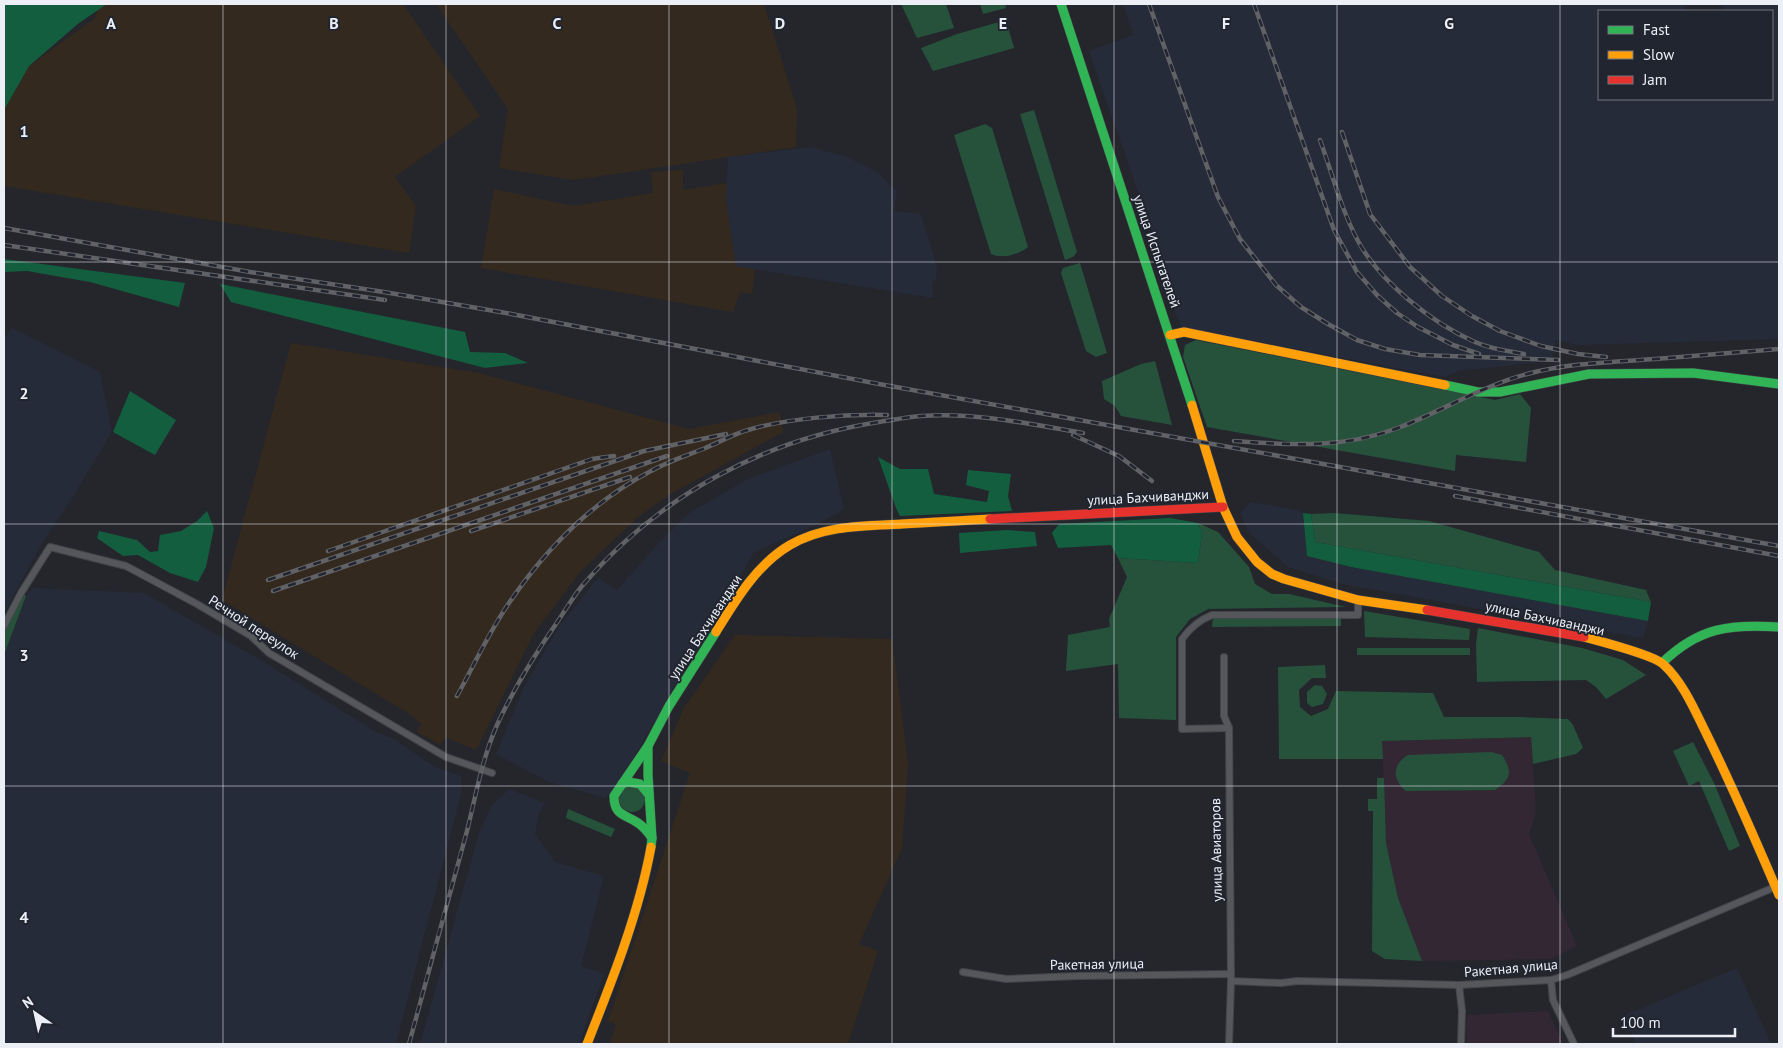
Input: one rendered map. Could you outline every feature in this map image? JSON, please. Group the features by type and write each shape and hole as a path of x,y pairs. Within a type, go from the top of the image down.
{"main road":[{"name":"улица Испытателей","path":"1061,4 1170,334 1223,507"},
{"path":"1170,334 1184,332 1478,392 1500,392 1589,374 1693,373 1779,384"},
{"name":"улица Бахчиванджи","path":"652,838 646,830 619,813 613,802 614,796 648,746 670,706 733,604 767,563 788,545 816,533 854,526 1223,507 1237,538 1257,562 1272,574 1284,579 1358,600 1479,618 1585,637 1662,663"},
{"path":"1777,891 1735,791 1698,716 1680,685 1662,663 1693,638 1720,629 1733,627 1779,627"},
{"name":"улица Бахчиванджи","path":"587,1044 613,978 641,895 649,859 652,838 649,809 648,746"},
{"path":"622,784 628,782 640,784 649,795"},
{"path":"634,821 641,818 649,809"}],"street":[{"name":"Речной переулок","path":"4,626 50,547 126,566 251,636 269,653 446,757 492,773"},
{"path":"1229,728 1182,729 1182,640 1188,630 1203,619 1212,616 1358,614 1358,600"},
{"name":"улица Авиаторов","path":"1224,657 1224,716 1229,728 1231,978 1229,1044"},
{"name":"Ракетная улица","path":"964,972 1006,979 1078,976 1231,978 1281,982 1459,985 1551,980 1568,975 1777,891"},
{"path":"1551,980 1553,1000 1574,1044"},
{"path":"1459,985 1462,1011 1462,1044"}],"shaded area":[{"path":"100,4 403,4 480,116 395,177 416,206 409,253 4,186 4,110 29,66 94,19"},
{"path":"436,4 764,4 797,109 796,147 574,180 499,168 508,109"},
{"path":"1123,4 1686,4 1683,10 1598,10 1598,100 1773,100 1773,10 1722,10 1724,4 1779,4 1779,339 1577,345 1555,340 1555,349 1550,361 1459,371 1444,377 1181,327 1168,293 1168,278 1089,51 1133,35"},
{"path":"811,147 847,157 877,172 897,191 894,211 921,214 937,271 936,279 932,283 933,298 736,266 726,200 728,157"},
{"path":"683,170 683,190 727,183 726,200 736,266 755,269 752,294 740,292 733,312 481,268 494,189 573,206 653,193 651,172"},
{"path":"12,328 100,372 112,432 42,543 4,613 4,339"},
{"path":"291,343 479,373 689,429 780,412 783,432 669,495 637,518 580,572 534,633 476,750 445,737 441,745 417,732 421,724 411,715 222,600"},
{"path":"830,449 844,509 820,523 754,552 716,618 698,644 633,759 610,794 605,798 549,782 496,754 524,687 558,628 598,578 617,590 657,545 689,513 748,479"},
{"path":"1251,502 1298,510 1303,513 1307,556 1351,567 1648,621 1643,638 1342,584 1288,567 1249,533 1240,513"},
{"path":"32,588 144,593 264,662 376,732 394,739 435,767 461,776 461,794 396,1044 4,1044 4,655 26,597"},
{"path":"735,635 892,639 908,763 902,848 859,944 878,951 848,1044 610,1044 616,1025 608,1021 690,773 661,761 684,708"},
{"path":"1531,737 1536,812 1529,834 1577,946 1551,959 1422,961 1398,898 1386,843 1382,741"},
{"path":"509,789 545,803 539,813 535,834 555,862 604,876 581,966 604,974 579,1044 420,1044 479,833 492,805"},
{"path":"1737,968 1771,1044 1636,1044 1623,1016"},
{"path":"1548,1011 1563,1044 1467,1044 1467,1015"}],"green space":[{"path":"4,4 107,4 79,23 29,66 4,110"},
{"path":"901,4 946,4 954,28 917,38"},
{"path":"980,4 1005,4 1006,8 983,14"},
{"path":"1006,20 1014,48 933,71 921,48 957,34"},
{"path":"1034,110 1077,252 1073,257 1065,260 1020,114"},
{"path":"985,124 992,128 1028,247 1010,255 1000,256 991,254 954,135"},
{"path":"4,259 185,283 179,307 90,282 27,271 4,272"},
{"path":"1080,263 1107,353 1096,357 1086,351 1061,273 1063,268"},
{"path":"220,284 465,332 470,352 505,353 528,363 485,368 231,302"},
{"path":"1196,340 1495,400 1520,394 1531,408 1526,462 1456,455 1455,471 1207,427 1183,357 1185,345"},
{"path":"1155,361 1172,425 1121,416 1115,406 1104,399 1102,381 1141,364"},
{"path":"130,391 176,420 155,455 113,432"},
{"path":"878,457 900,469 928,469 934,494 987,502 989,491 966,485 968,470 1011,474 1008,496 1012,511 900,516"},
{"path":"207,511 214,528 206,567 198,582 170,573 138,555 123,556 97,538 99,531 137,540 150,552 158,551 160,535 181,531 197,521"},
{"path":"1303,513 1311,514 1315,542 1651,602 1648,621 1351,567 1307,556"},
{"path":"1334,513 1429,521 1539,552 1555,570 1646,590 1651,602 1315,542 1311,514"},
{"path":"1170,518 1198,523 1202,533 1198,563 1118,558 1111,545 1058,548 1052,533 1059,524"},
{"path":"1198,523 1218,532 1249,567 1255,584 1272,594 1289,594 1346,607 1208,609 1190,619 1176,637 1176,720 1119,718 1118,664 1066,671 1068,635 1110,627 1109,619 1127,577 1118,558 1198,563 1202,533"},
{"path":"1007,530 1035,532 1037,546 960,553 959,533"},
{"path":"21,593 26,596 4,655 4,626"},
{"path":"1364,611 1470,629 1469,640 1365,637"},
{"path":"1341,616 1341,626 1212,627 1213,617"},
{"path":"1478,628 1582,648 1623,660 1646,675 1606,699 1596,687 1586,680 1477,682 1476,644"},
{"path":"1357,648 1470,648 1470,655 1357,655"},
{"path":"1325,665 1326,678 1312,678 1299,690 1300,707 1311,716 1328,709 1336,691 1433,693 1444,717 1568,719 1573,725 1583,748 1576,754 1533,764 1531,737 1382,741 1383,759 1279,759 1278,667"},
{"path":"1315,685 1322,686 1327,694 1323,704 1312,707 1307,703 1307,692"},
{"path":"1693,742 1714,783 1740,846 1729,851 1699,781 1689,786 1673,751"},
{"path":"1491,752 1502,755 1509,771 1507,779 1495,790 1406,791 1396,777 1399,763 1408,755"},
{"path":"1377,778 1384,778 1386,843 1398,898 1422,961 1385,959 1372,951 1373,811 1368,811 1368,799 1377,799"},
{"path":"632,786 641,790 645,799 641,808 632,812 623,808 619,799 623,790"},
{"path":"568,809 615,829 611,837 566,818"}],"railway":[{"path":"1149,4 1218,197 1240,239 1276,285 1301,307 1357,340 1385,349 1420,355 1558,360"},
{"path":"1254,4 1334,230 1357,272 1377,295 1397,313 1418,327 1453,345 1479,354"},
{"path":"1342,132 1370,214 1410,267 1442,296 1472,316 1500,331 1541,346 1578,354 1606,357"},
{"path":"1320,140 1352,229 1368,256 1393,286 1425,313 1459,334 1487,346 1524,354"},
{"path":"4,228 250,272 506,313 879,384 1779,546"},
{"path":"4,245 385,300"},
{"path":"1234,441 1317,444 1377,435 1398,428 1510,379 1559,367 1779,349"},
{"path":"457,696 502,614 538,564 590,512 630,483 663,465 748,430 781,422 817,418 887,415"},
{"path":"409,1044 467,831 483,764 497,725 510,698 541,646 582,586 612,554 644,525 679,499 716,477 754,458 794,443 836,431 905,418 941,415 982,417 1083,433"},
{"path":"268,580 644,451 726,434"},
{"path":"1073,435 1119,456 1152,481"},
{"path":"328,551 592,459 614,456"},
{"path":"273,591 667,456"},
{"path":"471,531 630,477"},
{"path":"1455,496 1779,556"}],"traffic: fast":[{"path":"1061,4 1192,405"},
{"path":"1445,385 1478,392 1500,392 1589,374 1693,373 1779,384"},
{"path":"1662,663 1689,642 1716,630 1745,626 1779,627"},
{"path":"652,838 640,825 618,811 614,803 614,796 648,746 669,706 716,632"},
{"path":"648,746 651,847"},
{"path":"622,784 628,782 640,784 649,795"}],"traffic: slow":[{"path":"1170,335 1184,332 1445,385"},
{"path":"1192,405 1223,507 1237,537 1257,562 1272,574 1284,579 1358,600 1427,610"},
{"path":"716,632 739,596 767,562 803,538 830,530 859,526 990,519"},
{"path":"1584,637 1657,660 1677,679 1717,755 1779,895"},
{"path":"587,1044 632,922 651,847"}],"traffic: jam":[{"path":"990,519 1223,507"},
{"path":"1427,610 1584,637"}]}
